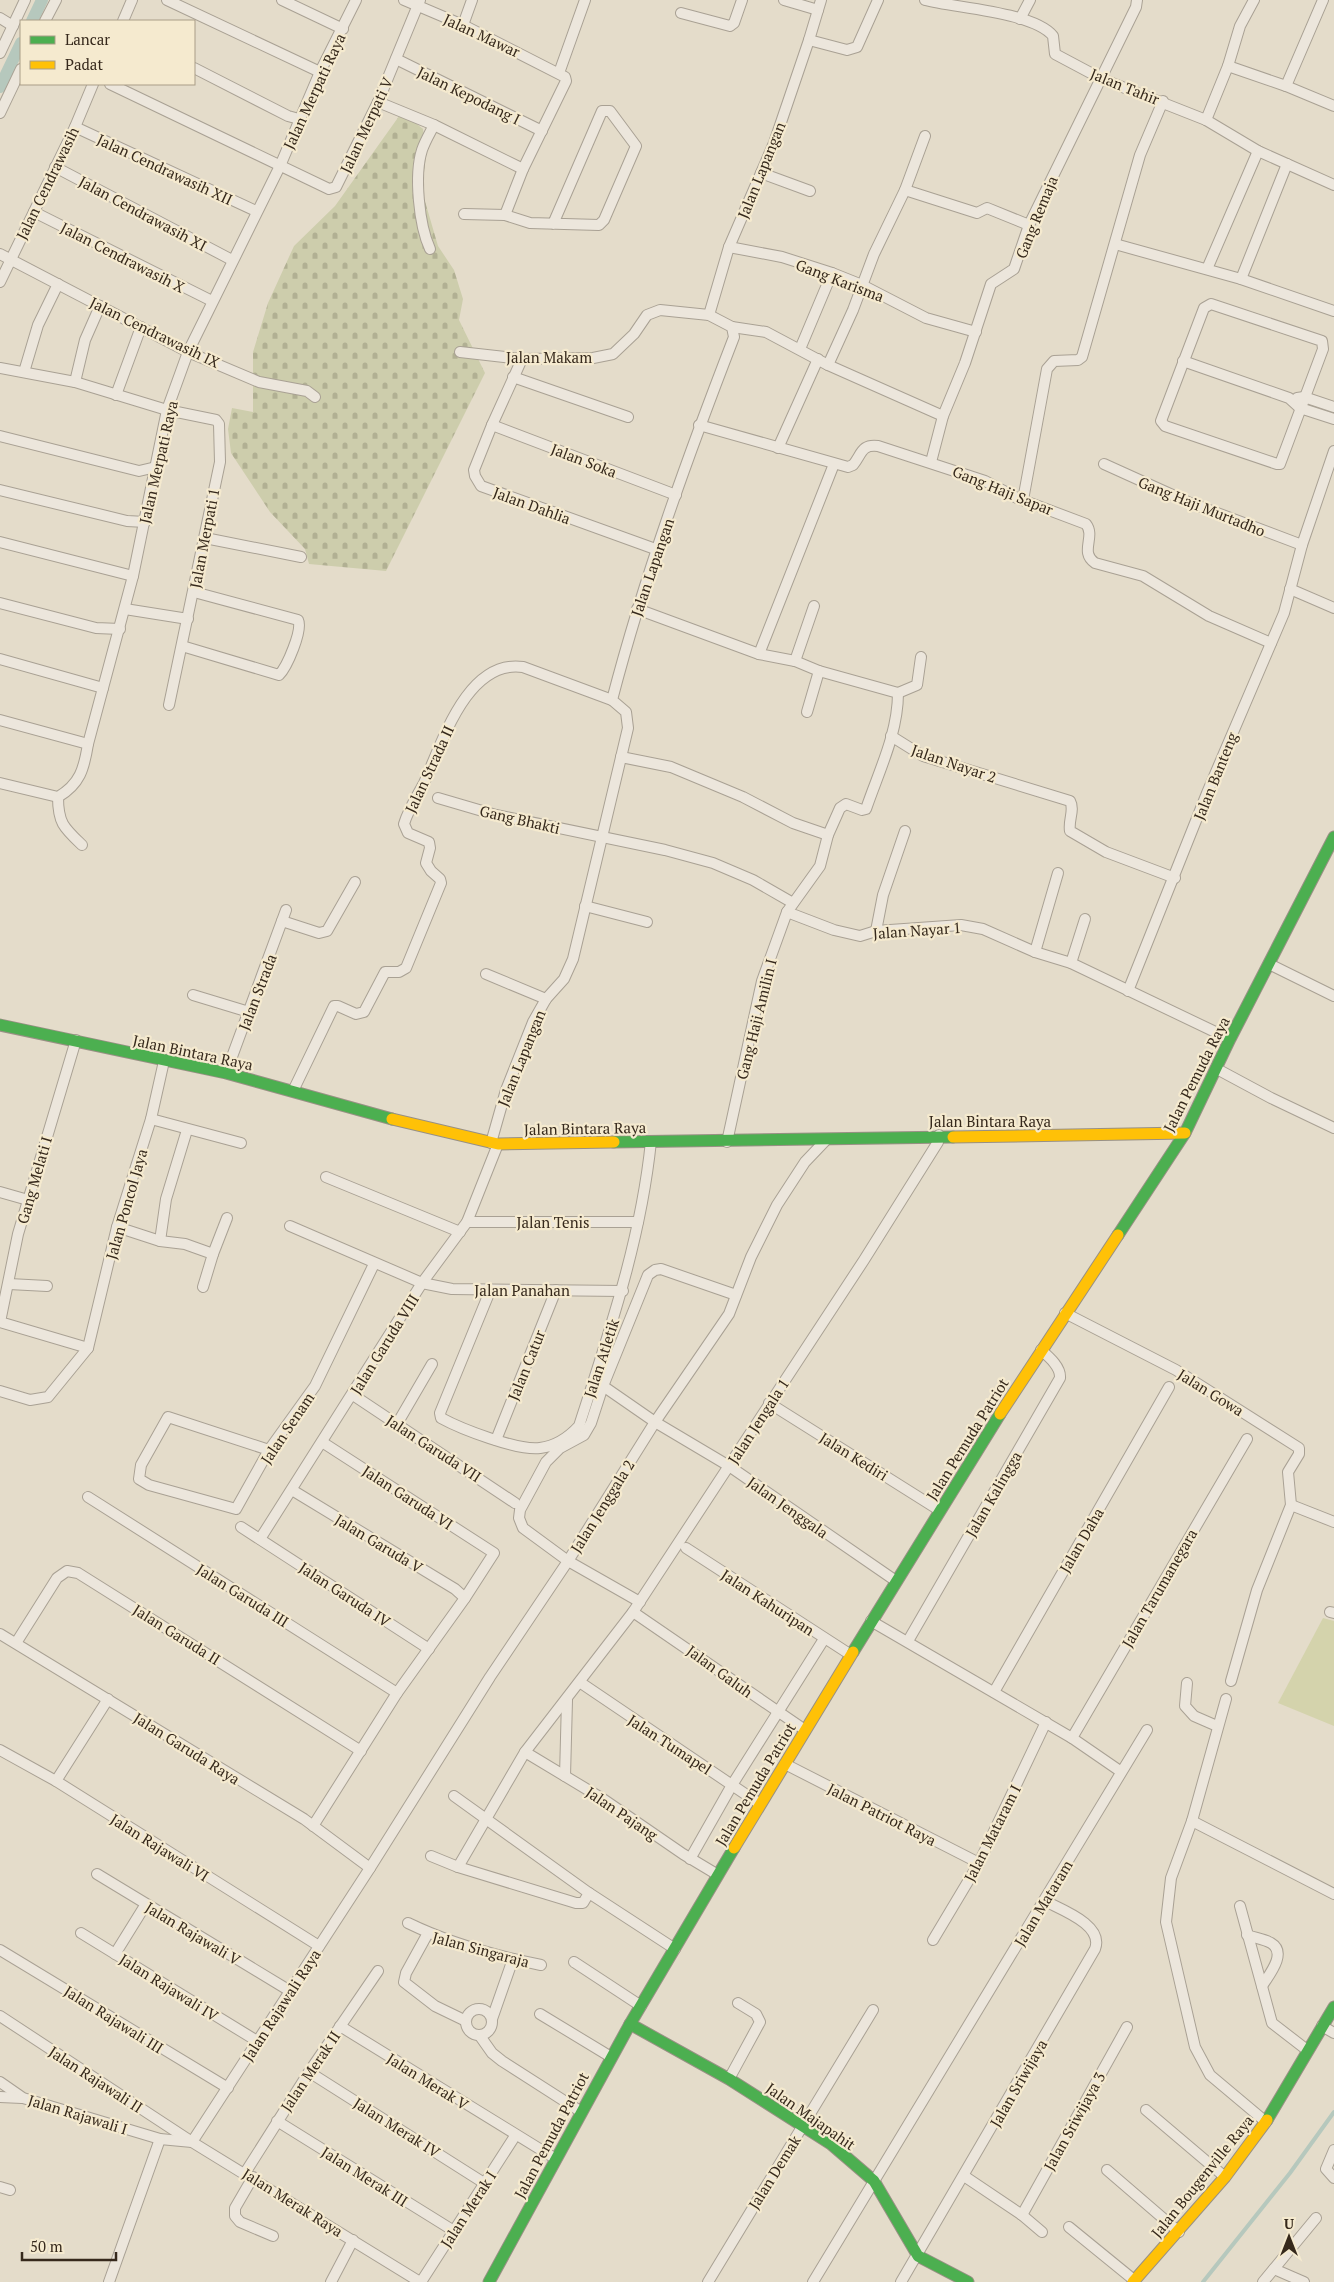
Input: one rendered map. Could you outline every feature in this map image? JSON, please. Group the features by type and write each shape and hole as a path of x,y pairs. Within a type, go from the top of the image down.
{"main road":[{"name":"Jalan Pemuda Raya","path":"1065,1313 1185,1133 1230,1039 1334,837"},
{"name":"Jalan Bintara Raya","path":"0,1024 226,1073 372,1114 494,1143 727,1142 939,1135 1185,1133"},
{"name":"Jalan Pemuda Patriot","path":"489,2282 556,2160 580,2111 760,1804 939,1510 1065,1313"},
{"name":"Jalan Bougenville Raya","path":"1134,2281 1179,2232 1225,2177 1266,2122 1334,2007"},
{"name":"Jalan Majapahit","path":"630,2024 729,2079 831,2144 874,2181 918,2256"},
{"path":"918,2256 968,2282"}],"street":[{"path":"0,53 25,0"},
{"path":"46,20 56,0"},
{"path":"123,20 132,0"},
{"path":"167,0 320,72"},
{"path":"282,0 343,28"},
{"name":"Jalan Merpati Raya","path":"58,797 70,790 79,780 85,768 88,744 133,576 168,410 188,352 256,211 280,166 320,72 356,0"},
{"name":"Jalan Mawar","path":"404,0 419,3 559,73"},
{"path":"463,25 472,0"},
{"path":"505,215 523,169 566,81 564,74 559,73 585,0"},
{"path":"681,13 730,26 734,22 742,0"},
{"path":"784,0 819,5"},
{"path":"809,40 847,50 857,47 861,43 878,0"},
{"path":"1020,20 1030,0"},
{"name":"Gang Remaja","path":"931,462 943,416 976,332 991,284 1014,269 1029,224 1102,79 1136,8 1137,0"},
{"path":"1206,120 1228,66 1240,26 1254,0"},
{"path":"1286,86 1323,0"},
{"name":"Jalan Tahir","path":"929,1 1020,20 1039,26 1052,34 1055,54 1102,79 1163,101 1206,120 1258,151 1334,185"},
{"name":"Jalan Merpati V","path":"112,85 329,189 336,187 378,102 419,3"},
{"name":"Jalan Lapangan","path":"709,315 729,247 774,143 819,5"},
{"path":"0,18 13,26"},
{"name":"Jalan Kepodang I","path":"396,59 542,131"},
{"path":"1228,66 1286,86 1334,106"},
{"path":"195,68 299,119"},
{"path":"0,113 20,71"},
{"name":"Jalan Cendrawasih","path":"0,282 75,127 93,85"},
{"path":"1023,500 1047,369 1054,361 1078,360 1082,357 1140,155 1163,101"},
{"path":"378,102 434,125 523,169"},
{"path":"464,214 505,215 530,224 599,225 604,220 635,152 634,142 610,111 602,111 553,224"},
{"path":"430,250 425,238 420,210 419,171 422,150 434,125"},
{"name":"Jalan Cendrawasih XII","path":"75,127 256,211"},
{"path":"828,365 874,254 904,190 925,136"},
{"path":"1207,269 1258,151"},
{"path":"1241,279 1287,164"},
{"name":"Jalan Cendrawasih XI","path":"55,166 232,260"},
{"path":"761,173 810,191"},
{"path":"904,190 977,213 987,208 1029,224"},
{"name":"Jalan Cendrawasih X","path":"34,212 212,302"},
{"path":"1115,244 1241,279 1334,311"},
{"name":"Gang Karisma","path":"729,247 782,257 832,273 862,285 926,318 976,332"},
{"name":"Jalan Cendrawasih IX","path":"0,254 188,352 259,382 307,391 316,397"},
{"path":"800,348 832,273"},
{"path":"24,372 38,325 58,284"},
{"path":"1211,304 1322,342 1323,348 1283,460 1276,464 1165,426 1161,420 1162,414 1183,361 1204,308 1211,304"},
{"path":"75,382 85,340 100,306"},
{"name":"Jalan Makam","path":"460,352 522,359 593,358 613,354 634,334 648,315 660,310 709,315"},
{"path":"709,315 732,328 766,332 800,348 828,365 943,416"},
{"path":"116,394 142,327"},
{"name":"Jalan Lapangan","path":"494,1143 506,1090 533,1022 546,999 564,979 573,959 628,728 626,712 612,700 637,610 700,426 734,337 732,328"},
{"name":"Jalan Dahlia","path":"522,359 474,470 481,486 658,550"},
{"path":"778,448 818,359"},
{"path":"1183,361 1288,398 1300,408 1334,419"},
{"path":"0,368 75,382 168,410"},
{"path":"514,377 628,417"},
{"path":"1288,398 1304,397 1334,407"},
{"name":"Jalan Merpati 1","path":"168,410 216,420 219,424 220,462 206,538 169,705"},
{"name":"Jalan Soka","path":"492,425 676,495"},
{"name":"Gang Haji Sapar","path":"700,426 848,467 853,466 864,448 869,445 931,462 985,481 1023,500 1086,524 1090,533 1087,552 1089,558 1095,563 1143,576 1209,616 1271,643"},
{"path":"0,436 138,471 156,466"},
{"name":"Jalan Banteng","path":"1128,991 1207,793 1284,613 1302,545 1334,451"},
{"path":"759,654 834,464"},
{"name":"Gang Haji Murtadho","path":"1104,464 1178,498 1302,545"},
{"path":"0,490 127,521 145,522"},
{"path":"206,538 301,557"},
{"path":"0,542 133,576"},
{"path":"1290,590 1334,608"},
{"path":"182,646 279,675 294,647 300,624 298,620 194,592"},
{"path":"0,603 96,628 120,629"},
{"path":"795,661 814,606"},
{"path":"124,609 188,618"},
{"path":"637,610 759,654 795,661 820,671 898,693 917,685 921,657"},
{"path":"0,659 103,688"},
{"name":"Jalan Strada II","path":"293,1091 334,1006 356,1014 364,1012 385,972 399,972 406,968 441,883 440,878 426,864 430,842 408,833 404,824 441,740 470,692 490,674 502,667 511,665 523,667 612,700"},
{"path":"807,712 820,671"},
{"path":"891,736 898,710 898,693"},
{"path":"0,720 88,744"},
{"name":"Jalan Nayar 2","path":"891,736 923,756 1070,800 1072,809 1069,824 1070,831 1106,852 1174,878"},
{"name":"Gang Haji Amilin I","path":"727,1142 762,981 790,907 820,866 828,835 842,806 846,804 862,810 866,809 891,736"},
{"path":"621,757 671,767 743,797 793,823 828,835"},
{"path":"0,783 58,797 58,814 63,826 82,845"},
{"name":"Gang Bhakti","path":"438,798 496,814 713,863 753,880 790,907"},
{"path":"876,931 884,895 905,831"},
{"path":"1035,952 1058,873"},
{"path":"282,921 319,933 327,931 355,882"},
{"path":"585,906 647,922"},
{"name":"Jalan Nayar 1","path":"790,907 834,930 860,936 876,931 962,925 983,929 1035,952 1071,963 1128,991"},
{"name":"Jalan Strada","path":"226,1073 286,910"},
{"path":"1071,963 1084,919"},
{"path":"1269,964 1334,996"},
{"path":"486,974 546,999"},
{"path":"1128,991 1230,1039"},
{"path":"193,995 249,1012"},
{"name":"Gang Melati I","path":"0,1322 18,1234 76,1040"},
{"name":"Jalan Poncol Jaya","path":"0,1391 30,1400 48,1397 88,1348 117,1227 151,1119 164,1061"},
{"path":"1217,1068 1271,1098 1334,1128"},
{"path":"151,1119 240,1143"},
{"path":"160,1241 166,1199 187,1130"},
{"name":"Jalan Jengala 1","path":"458,1867 488,1819 525,1752 581,1683 640,1602 869,1252 938,1142 939,1135"},
{"name":"Jalan Jenggala 2","path":"370,1868 490,1677 568,1561 655,1422 729,1314 751,1257 777,1205 805,1162 826,1140"},
{"name":"Jalan Atletik","path":"490,1290 440,1413 441,1418 496,1440 537,1448 562,1441 579,1426 623,1290 638,1222 651,1141"},
{"name":"Jalan Garuda VIII","path":"260,1539 353,1395 422,1283 468,1222 494,1143"},
{"path":"326,1177 460,1232"},
{"path":"0,1192 28,1200"},
{"path":"203,1287 226,1218"},
{"name":"Jalan Tenis","path":"468,1222 638,1222"},
{"name":"Jalan Panahan","path":"290,1226 374,1264 422,1283 452,1289 623,1290"},
{"path":"117,1227 160,1241 185,1244 213,1254"},
{"name":"Jalan Senam","path":"269,1450 170,1417 166,1419 138,1473 139,1479 149,1485 236,1509 269,1450 315,1386 374,1264"},
{"path":"640,1602 568,1561 523,1528 520,1510 546,1462 560,1448 584,1435 591,1423 603,1386 643,1283 655,1270 661,1269 736,1295"},
{"path":"9,1284 47,1286"},
{"name":"Jalan Catur","path":"496,1440 556,1290"},
{"name":"Jalan Gowa","path":"1065,1313 1176,1370 1297,1446 1299,1454 1288,1472 1291,1505"},
{"path":"0,1322 88,1348"},
{"name":"Jalan Kalingga","path":"908,1641 1060,1378 1061,1373 1056,1365 1041,1350"},
{"path":"398,1424 432,1364"},
{"name":"Jalan Jenggala","path":"603,1386 655,1422 729,1466 896,1581"},
{"name":"Jalan Daha","path":"994,1692 1168,1388"},
{"name":"Jalan Garuda VII","path":"353,1395 515,1503"},
{"name":"Jalan Kediri","path":"769,1403 939,1510"},
{"name":"Jalan Tarumanegara","path":"1072,1738 1247,1439"},
{"name":"Jalan Garuda VI","path":"322,1442 494,1553 465,1598"},
{"name":"Jalan Garuda V","path":"292,1490 455,1589 465,1598"},
{"name":"Jalan Garuda III","path":"88,1497 397,1693"},
{"path":"1231,1681 1257,1590 1291,1505 1334,1522"},
{"name":"Jalan Garuda IV","path":"241,1527 429,1649"},
{"name":"Jalan Kahuripan","path":"686,1548 851,1655"},
{"name":"Jalan Garuda II","path":"16,1643 57,1578 67,1571 78,1572 361,1751"},
{"path":"313,1826 397,1693 465,1598"},
{"name":"Jalan Galuh","path":"633,1612 672,1636 805,1730"},
{"path":"871,1621 1046,1722 1120,1771"},
{"name":"Jalan Garuda Raya","path":"0,1634 313,1826 370,1868"},
{"path":"690,1859 732,1785 824,1639"},
{"name":"Jalan Tumapel","path":"581,1683 760,1804"},
{"path":"1187,1683 1185,1706 1194,1716 1217,1726"},
{"path":"56,1781 108,1699"},
{"path":"1226,1699 1192,1821 1171,1878 1166,1922 1195,2047 1210,2075 1266,2122"},
{"path":"565,1776 566,1700"},
{"name":"Jalan Mataram I","path":"933,1940 979,1863 1046,1722"},
{"name":"Jalan Mataram","path":"813,2282 1045,1901 1120,1771 1147,1730"},
{"name":"Jalan Rajawali VI","path":"0,1750 56,1781 319,1946"},
{"name":"Jalan Pajang","path":"525,1752 604,1800 690,1859 718,1875"},
{"name":"Jalan Patriot Raya","path":"785,1764 979,1863"},
{"path":"454,1796 589,1893 675,1949"},
{"path":"1192,1821 1334,1894"},
{"path":"431,1856 458,1867 580,1904 589,1893"},
{"name":"Jalan Rajawali Raya","path":"192,2142 370,1868"},
{"name":"Jalan Rajawali V","path":"97,1874 290,1991"},
{"name":"Jalan Sriwijaya","path":"901,2282 918,2256 1098,1944 1097,1937 1088,1926 1045,1901"},
{"path":"115,1954 146,1904"},
{"path":"1240,1906 1272,2023 1307,2050"},
{"path":"408,1923 428,1933"},
{"name":"Jalan Rajawali IV","path":"80,1933 258,2042"},
{"name":"Jalan Singaraja","path":"466,2021 435,2006 404,1982 406,1973 428,1933 513,1959 541,1965"},
{"path":"1247,1935 1272,1943 1276,1948 1276,1963 1262,1986"},
{"name":"Jalan Rajawali III","path":"0,1950 228,2088"},
{"path":"480,2036 491,2028 492,2019 513,1959"},
{"path":"574,1962 641,2006"},
{"name":"Jalan Merak II","path":"273,2236 240,2222 234,2216 235,2208 249,2175 277,2121 378,1971"},
{"path":"729,2079 760,2022 756,2014 738,2003"},
{"path":"492,2019 487,2011 478,2009 470,2013 466,2026 471,2033 480,2036 492,2053 502,2061 580,2111"},
{"name":"Jalan Demak","path":"708,2282 873,2010"},
{"path":"540,2014 611,2057"},
{"name":"Jalan Rajawali II","path":"0,2016 192,2142"},
{"name":"Jalan Merak V","path":"340,2026 556,2160"},
{"path":"1322,2026 1334,2033"},
{"name":"Jalan Sriwijaya 3","path":"1022,2215 1127,2028"},
{"name":"Jalan Merak IV","path":"309,2072 484,2183"},
{"name":"Jalan Rajawali I","path":"0,2082 22,2098 160,2139"},
{"path":"0,2097 22,2098"},
{"path":"1146,2110 1225,2177"},
{"name":"Jalan Merak III","path":"277,2121 454,2231"},
{"name":"Jalan Merak I","path":"420,2282 515,2136"},
{"path":"109,2282 160,2139"},
{"name":"Jalan Merak Raya","path":"160,2139 192,2142 249,2175 420,2282"},
{"path":"1334,2150 1326,2168 1334,2178"},
{"path":"1107,2170 1179,2232"},
{"path":"964,2176 1022,2215 1042,2232"},
{"path":"1263,2282 1316,2218"},
{"path":"1070,2227 1134,2281"},
{"path":"331,2282 354,2240"},
{"path":"1274,2269 1304,2282"}],"green space":[{"path":"402,112 423,129 426,154 422,191 438,246 454,270 463,299 459,320 485,373 386,571 309,564 305,549 270,512 231,453 228,429 232,408 253,412 253,352 268,303 294,246 335,206"},
{"path":"1323,1618 1334,1621 1334,1726 1278,1703"}],"waterway":[{"path":"32,20 42,0"},
{"path":"0,87 20,45"},
{"path":"1203,2282 1290,2173 1334,2112"}],"traffic: fast":[{"path":"1118,1235 1185,1133 1230,1039 1334,837"},
{"path":"0,1025 226,1073 392,1119"},
{"path":"614,1142 953,1137"},
{"path":"853,1652 1000,1414"},
{"path":"489,2282 630,2024 734,1848"},
{"path":"1267,2120 1334,2007"},
{"path":"630,2024 729,2079 831,2144 874,2181 918,2256 968,2282"}],"traffic: slow":[{"path":"392,1119 498,1144 614,1142"},
{"path":"953,1137 1185,1133"},
{"path":"1000,1414 1118,1235"},
{"path":"734,1848 853,1652"},
{"path":"1133,2282 1225,2177 1267,2120"}]}
